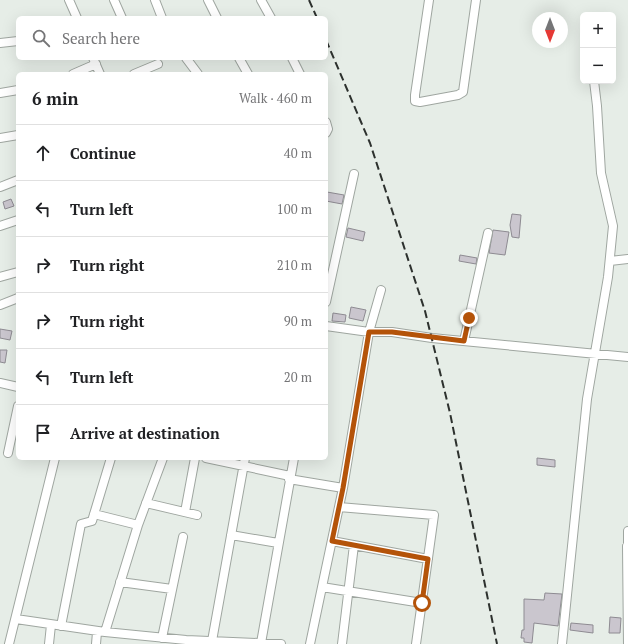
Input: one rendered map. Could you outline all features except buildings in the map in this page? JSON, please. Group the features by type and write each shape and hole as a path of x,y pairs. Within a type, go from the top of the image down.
{"street":[{"path":"69,0 76,16"},
{"path":"114,0 121,16"},
{"path":"155,0 160,16"},
{"path":"208,0 216,16"},
{"path":"261,0 269,16"},
{"path":"429,0 415,95 415,100 420,102 458,95 463,92 476,0"},
{"path":"0,44 16,41"},
{"path":"188,60 196,72"},
{"path":"240,60 247,72"},
{"path":"293,60 299,72"},
{"path":"76,72 95,61 99,72"},
{"path":"141,72 158,64"},
{"path":"562,644 587,399 610,261 613,226 601,173 594,84"},
{"path":"0,92 16,90"},
{"path":"0,138 16,135"},
{"path":"328,293 354,174"},
{"path":"0,186 16,181"},
{"path":"0,226 16,221"},
{"path":"464,341 488,232"},
{"path":"610,261 628,259"},
{"path":"0,278 16,273"},
{"path":"310,644 343,488 369,332 381,290"},
{"path":"0,305 16,299"},
{"path":"328,326 369,332 392,332 464,341 628,357"},
{"path":"0,383 16,387"},
{"path":"8,454 16,416"},
{"path":"9,644 56,460"},
{"path":"61,626 81,524 92,521 110,460"},
{"path":"96,644 120,582 138,525 162,460"},
{"path":"185,512 195,460"},
{"path":"231,460 244,461 290,478 343,488"},
{"path":"261,643 294,460"},
{"path":"212,641 244,461"},
{"path":"146,503 198,515"},
{"path":"339,507 434,515 416,644"},
{"path":"94,514 138,525"},
{"path":"628,532 628,644"},
{"path":"231,535 278,543"},
{"path":"162,638 183,538"},
{"path":"332,541 428,559"},
{"path":"342,644 354,545"},
{"path":"120,582 172,589"},
{"path":"322,587 422,603"},
{"path":"16,619 144,640 162,638 281,644"},
{"path":"49,644 51,625"}],"railway":[{"path":"309,0 316,16"},
{"path":"328,45 370,143 425,311 450,413 497,644"}],"route":[{"path":"422,603 428,559 332,541 343,488 369,332 392,332 464,341 469,318"}]}
